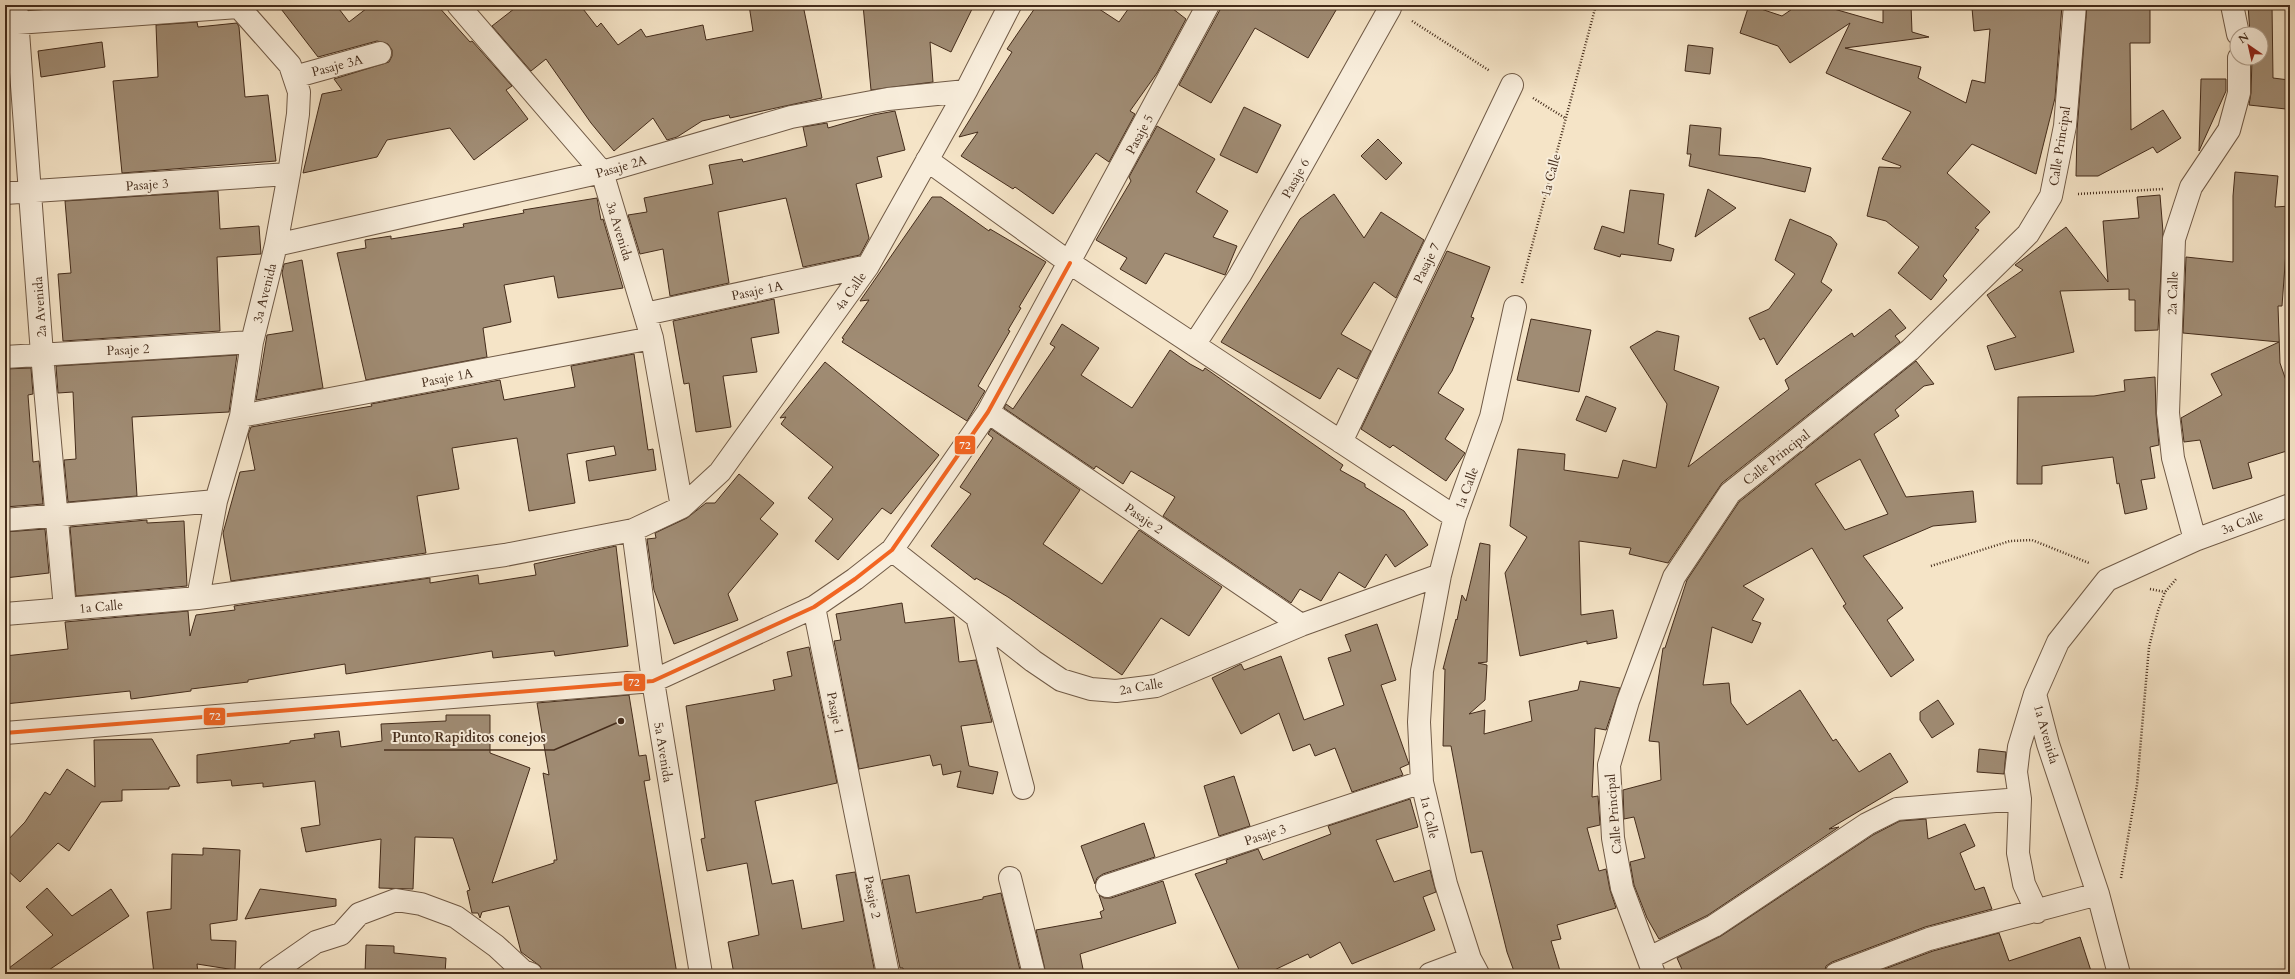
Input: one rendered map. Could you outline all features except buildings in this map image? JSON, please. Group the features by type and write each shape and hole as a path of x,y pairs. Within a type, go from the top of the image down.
{"street":[{"name":"3a Avenida","path":"458,5 602,172 652,338 682,507"},
{"name":"4a Calle","path":"633,530 682,507 720,472 868,266 966,91 1010,5"},
{"name":"Pasaje 5","path":"1070,263 1208,5"},
{"name":"Calle Principal","path":"1651,966 1622,888 1613,838 1609,765 1628,701 1674,577 1730,493 1910,350 2028,234 2051,196 2065,126 2076,5"},
{"path":"2232,5 2236,26"},
{"name":"3a Avenida","path":"198,598 216,501 241,416 252,342 276,245 290,174 299,92 290,66 237,6"},
{"path":"14,27 237,6"},
{"name":"Pasaje 6","path":"1194,345 1240,274 1390,8"},
{"name":"2a Avenida","path":"14,27 31,191 55,516 65,609"},
{"name":"Pasaje 3A","path":"294,77 380,53"},
{"name":"2a Calle","path":"2195,540 2173,458 2168,413 2174,239 2191,187 2229,130 2239,93 2239,66"},
{"name":"Pasaje 7","path":"1341,442 1512,85"},
{"name":"Pasaje 2A","path":"276,245 602,172 791,116 888,99 966,91"},
{"path":"927,160 1070,263 1455,517"},
{"name":"Pasaje 3","path":"5,193 290,174"},
{"path":"5,733 653,681 814,607 855,579 892,550 988,412 1070,263"},
{"name":"Pasaje 1A","path":"645,314 868,266"},
{"name":"1a Calle","path":"1474,966 1446,884 1422,782 1419,722 1422,671 1440,575 1455,517 1491,417 1515,307"},
{"name":"Pasaje 1A","path":"241,416 652,338"},
{"name":"Pasaje 2","path":"5,357 252,342"},
{"name":"Pasaje 2","path":"988,412 1300,625"},
{"path":"5,520 216,501"},
{"name":"3a Calle","path":"2195,540 2290,505"},
{"name":"1a Calle","path":"5,614 198,598 505,555 633,530"},
{"name":"5a Avenida","path":"633,530 653,681 701,974"},
{"name":"1a Avenida","path":"2119,974 2098,894 2048,744 2035,694 2058,642 2107,580 2195,540"},
{"name":"2a Calle","path":"892,550 977,617 1061,680 1091,689 1116,691 1156,686 1300,625 1440,575"},
{"name":"Pasaje 1","path":"814,607 857,820"},
{"path":"977,617 1023,788"},
{"path":"2035,694 2019,747 2016,772 2020,799 2018,853 2024,884 2037,912"},
{"name":"Pasaje 3","path":"1107,886 1422,782"},
{"path":"1651,966 1867,824 1896,809 2020,799"},
{"name":"Pasaje 2","path":"857,820 888,974"},
{"path":"1010,878 1034,974"},
{"path":"1836,974 1929,939 2037,912 2098,894"},
{"path":"270,974 316,942 340,934 359,914 396,900 421,904 456,917 496,946 523,971 531,974"},
{"path":"1430,974 1474,966"}],"path":[{"name":"1a Calle","path":"1515,307 1596,5"},
{"path":"1390,8 1566,118"},
{"path":"2051,196 2191,187"},
{"path":"1930,566 2010,541 2032,540 2089,563 2107,580 2165,592"},
{"path":"2120,880 2137,785 2149,647 2158,611 2165,592 2185,566 2195,540"}],"transit line":[{"name":"72","path":"5,733 653,681 814,607 855,579 892,550 988,412 1070,263"}],"place":[{"name":"Punto Rapiditos conejos","path":"621,721"}]}
